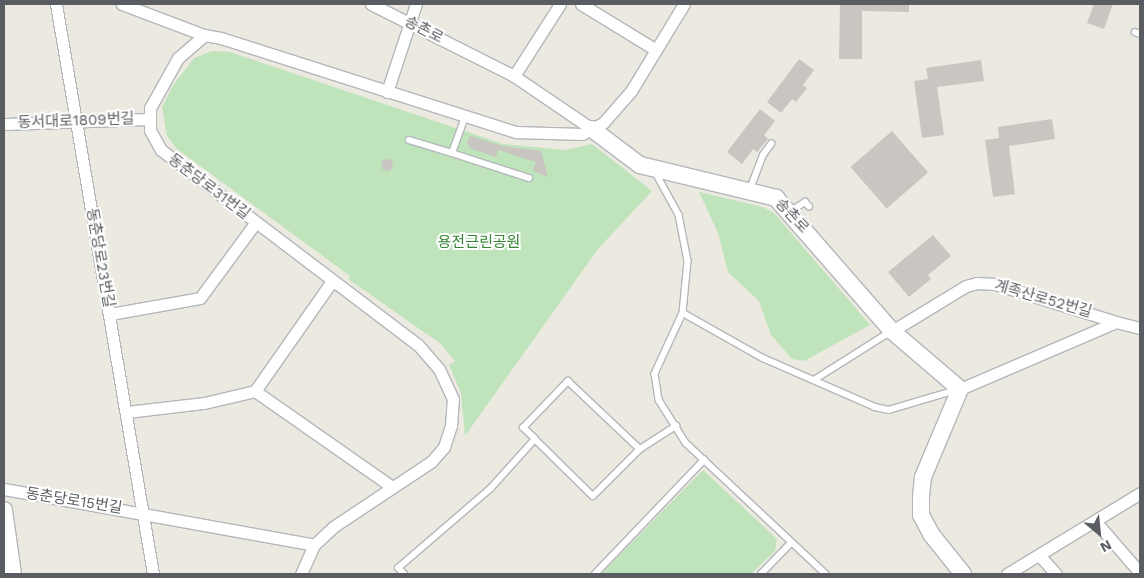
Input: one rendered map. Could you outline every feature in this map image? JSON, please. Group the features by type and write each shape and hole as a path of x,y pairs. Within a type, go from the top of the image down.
{"street":[{"name":"동춘당로23번길","path":"56,4 145,513 153,574"},
{"path":"122,4 204,35 221,38 466,118 516,132 574,134 592,129 603,122 631,90 684,4"},
{"name":"송촌로","path":"371,4 514,76 640,164 654,169 750,189 776,198 892,331 960,389"},
{"path":"387,92 416,4"},
{"path":"514,76 560,4"},
{"path":"581,4 656,50"},
{"path":"149,119 150,108 178,58 204,35"},
{"name":"동서대로1809번길","path":"4,124 149,119"},
{"name":"동춘당로31번길","path":"149,119 150,130 161,150 418,345 439,370 453,399 451,426 444,447 431,462 347,515 314,545 302,574"},
{"path":"110,314 200,298 256,222"},
{"path":"127,412 204,403 255,391 332,281"},
{"name":"계족산로52번길","path":"892,331 966,286 977,283 994,284 1140,328"},
{"name":"계족산로52번길","path":"960,389 1116,322"},
{"path":"960,389 923,477 920,497 921,515 931,534 963,574"},
{"path":"255,391 392,488"},
{"name":"동춘당로15번길","path":"4,489 145,513"},
{"path":"1007,574 1096,522 1140,493"},
{"name":"동춘당로15번길","path":"4,510 13,574"},
{"path":"145,513 314,545"},
{"path":"1096,522 1140,574"},
{"path":"1039,555 1056,574"}],"lane":[{"path":"452,153 466,118"},
{"path":"409,140 528,178"},
{"path":"750,189 763,155 771,144"},
{"path":"654,169 672,199 683,231 688,261 683,313 655,374 659,400 686,443 826,574"},
{"path":"790,212 805,202 809,206"},
{"path":"683,313 764,358 875,407 890,410 960,389"},
{"path":"814,380 892,331"},
{"path":"640,449 568,381 523,428 593,496 640,449 676,426"},
{"path":"404,574 398,568 490,488 535,438"},
{"path":"595,574 704,460"},
{"path":"761,574 791,543"}],"green space":[{"name":"용전근린공원","path":"212,51 230,52 503,144 565,150 592,144 652,191 598,249 465,436 461,393 449,365 455,361 441,344 348,279 350,276 177,149 167,136 162,107 172,87 194,58"},
{"path":"699,192 763,207 774,213 870,325 804,361 792,359 771,335 759,301 728,272 718,233"},
{"path":"703,470 777,539 775,551 751,574 601,574"}],"building":[{"path":"840,4 909,4 909,12 862,11 862,59 839,59"},
{"path":"1094,4 1113,4 1104,29 1087,23"},
{"path":"799,59 814,70 803,85 807,88 796,102 792,99 781,113 767,102"},
{"path":"981,60 984,81 937,87 944,135 922,138 914,81 928,79 926,68"},
{"path":"760,109 775,121 764,135 768,139 757,152 753,149 742,164 727,152"},
{"path":"1052,119 1055,139 1009,146 1015,194 993,197 985,140 999,138 998,127"},
{"path":"892,131 928,173 887,209 850,167"},
{"path":"470,136 503,146 541,151 548,177 533,171 536,162 498,150 496,157 472,149 467,143"},
{"path":"385,159 389,159 393,165 389,171 385,171 381,167 381,163"},
{"path":"933,235 951,256 928,275 931,279 909,297 888,272"}]}
